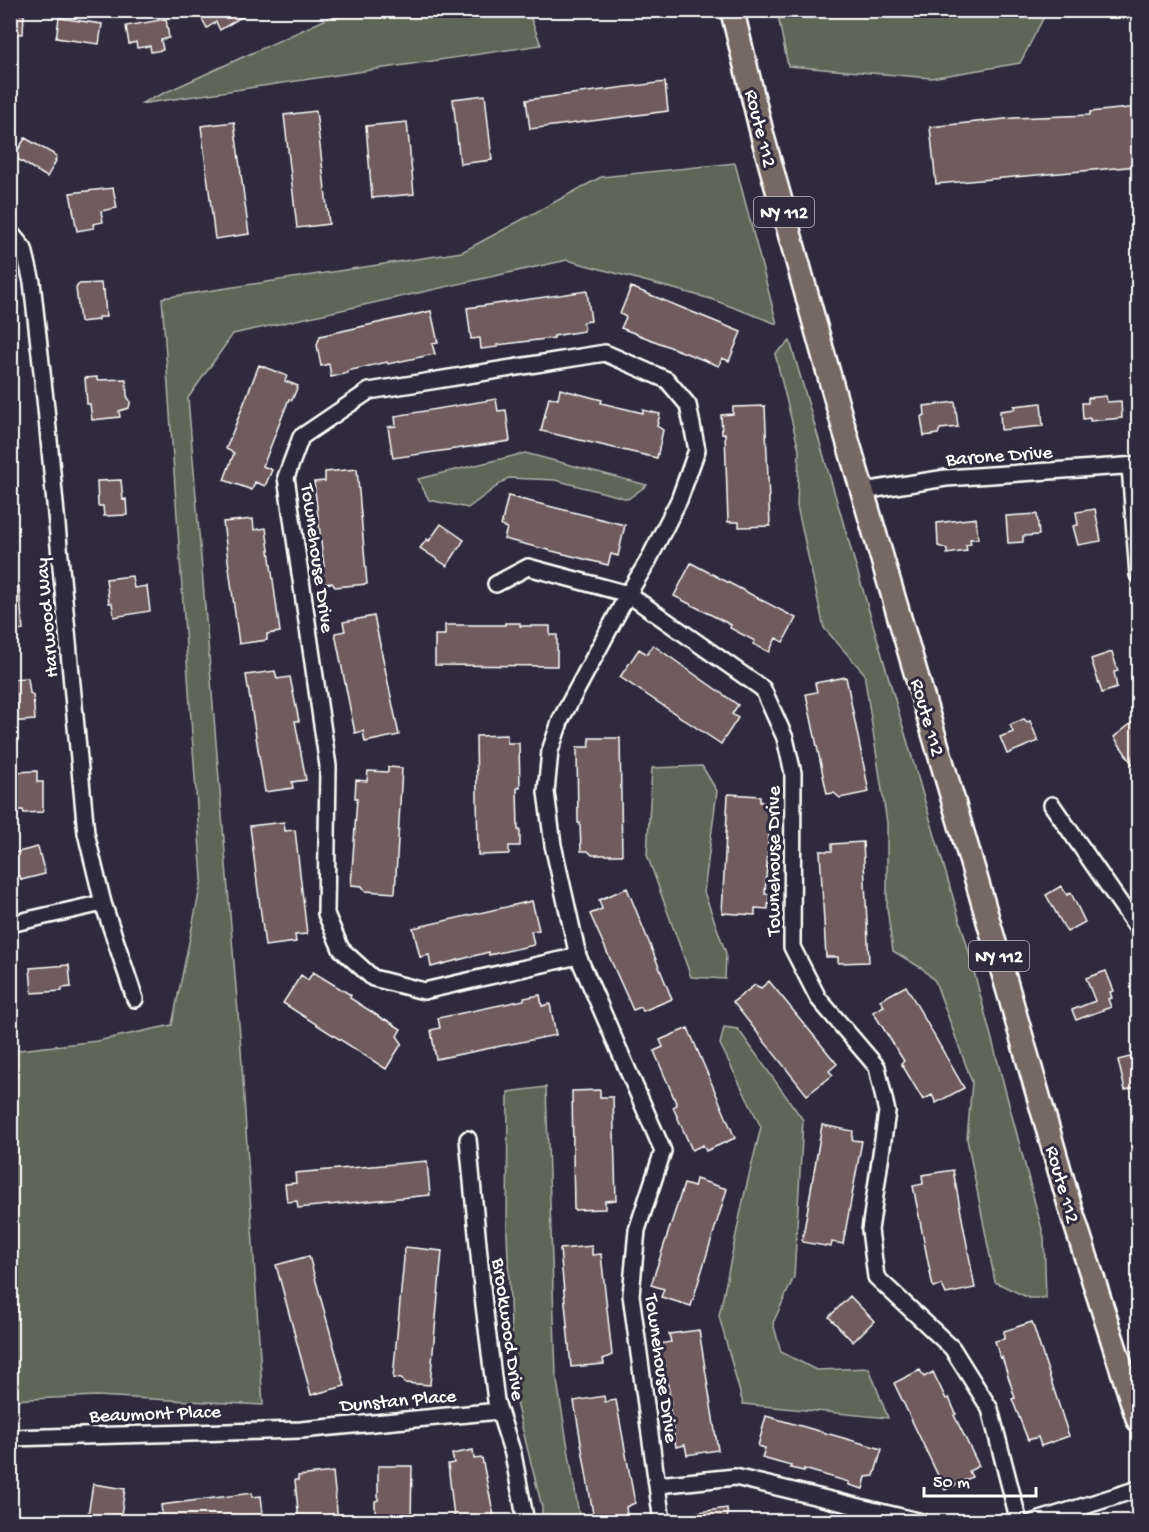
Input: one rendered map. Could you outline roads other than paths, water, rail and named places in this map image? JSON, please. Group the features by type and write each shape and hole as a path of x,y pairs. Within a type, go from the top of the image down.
{"main road":[{"name":"Route 112","path":"732,10 763,138 863,491 1071,1210 1138,1420"}],"street":[{"name":"Harwood Way","path":"10,232 24,249 32,282 86,833 103,903 135,999"},
{"name":"Townehouse Drive","path":"578,956 424,991 373,978 342,949 326,914 327,766 286,477 301,437 369,390 605,353 667,380 688,405 697,450 679,500 561,719 550,751 546,792 554,845 578,956 663,1151 637,1230 630,1295 662,1521"},
{"name":"Barone Drive","path":"863,491 946,478 1134,465"},
{"path":"1134,465 1138,575"},
{"path":"496,584 528,567 628,594"},
{"name":"Townehouse Drive","path":"628,594 763,689 785,738 793,772 792,947 818,998 878,1067 887,1112 870,1230 876,1277 952,1348 990,1409 1019,1521"},
{"path":"1052,805 1138,928"},
{"path":"10,924 103,903"},
{"name":"Brookwood Drive","path":"468,1139 483,1297 496,1401 513,1454 526,1521"},
{"name":"Dunstan Place","path":"301,1430 499,1411"},
{"name":"Beaumont Place","path":"10,1438 301,1430"},
{"path":"658,1485 735,1477 922,1521"},
{"path":"1034,1521 1138,1489"}]}
